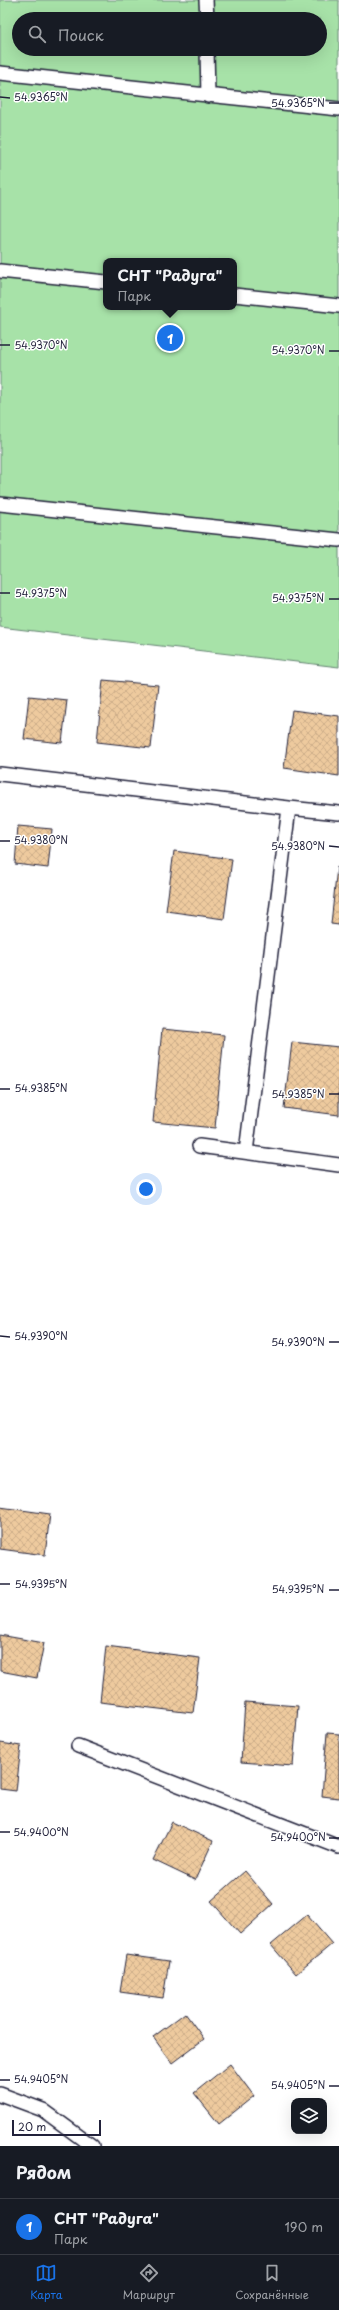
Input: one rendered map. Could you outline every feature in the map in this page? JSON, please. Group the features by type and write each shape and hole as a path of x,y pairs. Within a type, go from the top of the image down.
{"lane":[{"path":"206,0 207,12"},
{"path":"207,56 208,96"},
{"path":"0,74 339,110"},
{"path":"0,271 103,282"},
{"path":"237,295 339,306"},
{"path":"0,504 339,540"},
{"path":"0,774 339,813"},
{"path":"246,1152 289,808"},
{"path":"199,1146 339,1165"},
{"path":"78,1746 339,1847"},
{"path":"0,2094 43,2110 92,2146"}],"green space":[{"path":"0,0 339,0 339,667 0,627"}],"building":[{"path":"103,680 158,685 151,748 97,742"},
{"path":"29,696 67,700 62,743 24,739"},
{"path":"292,710 339,716 339,776 284,768"},
{"path":"18,826 52,829 48,868 15,864"},
{"path":"174,851 232,859 224,919 166,911"},
{"path":"337,867 339,868 339,925 331,924"},
{"path":"162,1029 224,1035 215,1128 153,1122"},
{"path":"292,1042 339,1047 339,1115 284,1108"},
{"path":"0,1507 50,1514 45,1555 0,1549"},
{"path":"0,1635 44,1643 37,1678 0,1671"},
{"path":"106,1646 200,1658 193,1713 100,1702"},
{"path":"245,1702 298,1706 293,1766 241,1762"},
{"path":"327,1733 339,1734 339,1798 322,1796"},
{"path":"0,1743 21,1746 16,1791 0,1789"},
{"path":"172,1822 213,1841 195,1880 153,1860"},
{"path":"245,1871 273,1904 240,1934 211,1901"},
{"path":"307,1915 332,1944 296,1974 271,1945"},
{"path":"126,1955 169,1961 163,1998 120,1992"},
{"path":"185,2013 204,2039 172,2063 153,2037"},
{"path":"230,2064 254,2096 219,2124 194,2093"}],"place":[{"name":"СНТ \"Радуга\"","path":"170,338"}]}
